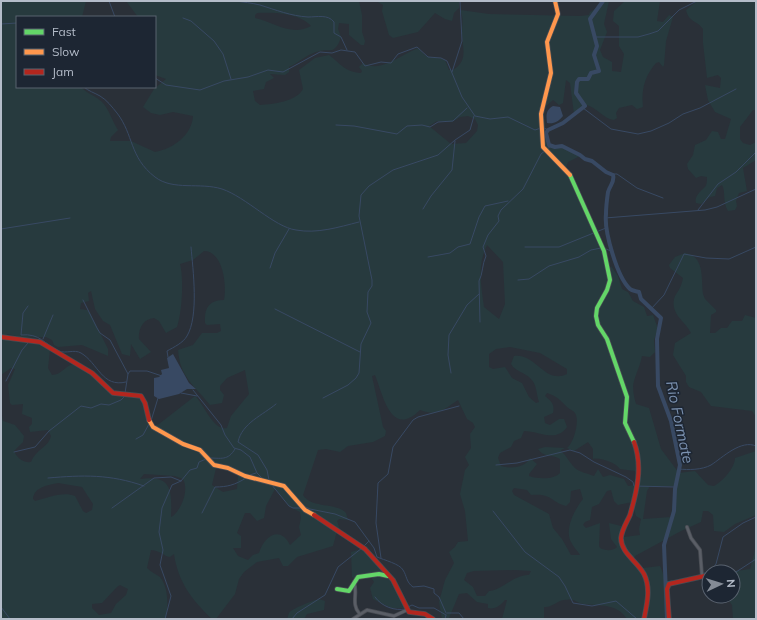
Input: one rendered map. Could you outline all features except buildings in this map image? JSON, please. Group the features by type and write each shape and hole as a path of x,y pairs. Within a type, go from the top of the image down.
{"street":[{"path":"555,1 558,14 547,42 551,78 540,114 543,147 545,151 570,175 576,192 584,206 592,229 604,251 609,271 610,280 607,290 597,308 596,316 598,325 607,339 627,397 628,405 625,420 626,427 634,441 639,465 639,478 629,515 621,534 624,549 646,576 648,600 644,619"},
{"path":"1,337 40,342 92,373 113,393 141,396 145,403 149,422 153,427 183,444 200,450 214,465 228,468 245,476 284,486 305,510 344,534 368,552 383,571 391,577 407,610 414,614 425,614 433,619"},
{"path":"687,527 691,538 700,550 701,564"},
{"path":"337,589 350,591 357,577 373,574 391,577"},
{"path":"669,619 667,589 669,584 701,576"},
{"path":"354,582 356,594 354,606 359,613"},
{"path":"353,619 359,613 370,609 394,616 407,610"}],"green space":[{"path":"1,1 86,1 82,16 16,16 16,88 82,88 100,100 109,112 118,130 111,137 110,141 131,141 155,152 168,148 180,140 189,129 193,116 173,112 160,115 151,113 143,107 154,89 166,79 156,75 156,16 137,16 126,1 359,1 362,15 362,32 365,41 364,45 361,45 349,35 349,24 339,23 338,29 341,37 334,49 322,50 308,56 289,67 289,72 285,75 270,74 274,78 266,82 264,89 253,91 255,101 260,105 284,102 295,97 303,89 299,70 315,58 329,55 347,69 361,73 362,71 359,67 363,63 370,66 385,64 419,48 428,57 445,60 449,70 453,70 461,62 464,53 462,18 460,10 489,14 581,16 589,15 590,12 597,8 602,1 609,1 604,24 607,32 600,50 603,57 612,62 612,71 621,72 624,54 619,46 619,26 613,21 614,11 625,1 660,1 657,21 663,22 669,15 673,17 666,41 664,65 663,67 659,62 656,63 649,73 643,89 643,107 637,109 632,105 619,108 616,113 617,118 614,120 607,118 594,108 587,105 574,114 570,83 566,80 563,103 559,105 553,100 544,108 546,141 554,148 564,147 579,153 580,156 568,162 565,170 610,269 611,266 618,276 622,289 628,292 633,301 644,307 647,316 653,315 658,329 654,340 655,352 650,357 642,356 633,383 633,389 636,404 649,408 661,449 679,473 695,471 708,485 714,486 728,474 733,466 735,458 756,451 756,515 735,524 724,532 714,531 713,515 708,511 703,511 701,522 635,556 634,558 643,568 660,566 665,580 669,582 670,619 627,619 618,610 607,606 584,604 573,600 568,600 544,607 544,619 502,619 507,600 495,608 488,608 488,604 477,602 467,593 459,594 449,618 442,619 439,602 445,580 454,563 449,552 458,542 468,541 465,511 460,494 465,470 469,465 465,457 471,448 470,434 475,427 473,423 467,419 458,400 440,411 432,413 420,410 410,418 402,420 395,417 385,403 375,375 372,376 383,427 386,431 385,436 373,442 348,446 340,452 326,449 318,450 303,495 312,502 336,508 346,513 348,520 339,519 337,521 340,530 337,531 333,546 297,557 288,566 283,566 279,558 257,562 244,572 239,579 235,594 216,619 212,619 198,605 187,590 179,573 174,554 170,557 158,551 151,550 147,568 160,577 165,586 167,603 166,619 1,619 1,410 3,421 15,425 24,436 23,442 14,451 23,461 31,462 33,457 50,440 51,436 48,430 30,432 29,427 32,424 32,418 22,414 23,404 12,405 10,403 8,385 15,369 11,368 1,375","holes":["257,13 286,14 300,18 311,26 297,30 283,28 255,18","468,116 475,119 478,125 477,131 466,143 451,144 429,126 437,121 452,122 460,117","487,245 503,262 505,304 499,319 484,307 481,283 482,260","204,251 210,252 216,257 222,270 225,286 224,300 211,303 205,313 205,323 207,325 220,324 221,331 217,333 202,333 193,345 178,350 179,359 185,374 193,386 210,405 222,403 224,395 220,390 220,386 227,378 245,370 249,394 231,416 227,428 222,428 217,425 195,396 159,424 153,426 148,417 141,394 111,392 95,374 74,364 68,366 55,375 52,375 48,368 50,350 39,342 2,339 8,334 23,338 46,337 52,340 54,345 58,347 82,345 108,356 108,349 90,313 87,310 80,309 81,303 89,301 88,293 91,291 95,309 103,321 110,325 122,354 130,356 131,344 140,359 151,352 139,339 140,328 144,322 154,318 159,321 166,333 177,327 182,296 180,264 193,260","510,347 540,353 567,369 567,374 559,376 552,375 528,359 521,356 514,356 511,364 515,369 528,376 534,383 539,402 536,403 529,397 522,383 512,378 505,367 493,369 489,367 489,354 496,349","547,393 558,398 574,412 576,416 577,426 574,437 567,448 574,451 588,442 593,449 593,459 604,460 612,463 620,469 635,471 637,476 635,485 628,486 624,479 610,475 603,477 598,469 594,476 578,470 573,466 561,450 565,448 545,447 538,449 545,455 560,459 560,473 554,477 536,478 529,476 537,464 530,458 521,466 501,466 498,458 500,453 511,447 514,441 521,438 524,431 553,435 563,432 567,427 564,419 559,419 550,425 545,423 544,417 553,413 553,405 545,396","216,468 231,470 238,475 237,489 223,492 212,485","144,474 175,476 183,479 185,483 184,499 173,516 171,517 171,499 168,486 158,479 140,479","58,483 82,487 93,504 92,510 86,513 83,511 75,496 65,494 35,501 33,499 36,492 42,487","650,486 675,486 671,517 643,519 647,491","514,488 527,490 531,495 543,495 566,506 570,502 571,491 580,489 583,499 571,519 569,531 571,542 580,555 571,555 562,539 553,528 549,514 514,495 512,491","275,489 290,507 300,512 301,518 299,527 301,535 290,545 282,535 273,535 268,538 261,547 259,553 253,555 248,560 238,556 233,548 241,548 241,536 237,533 245,513 250,513 257,521 264,518 266,506","611,490 614,501 618,505 632,502 636,516 641,519 639,529 640,535 624,537 621,526 609,523 611,539 617,547 609,550 600,548 600,523 586,528 583,525 585,522 590,520 592,507 599,504 607,491","474,571 531,571 529,575 524,575 514,579 499,588 489,591 485,596 477,596 473,587 464,580 467,573","120,585 128,589 126,595 116,604 111,613 99,615 92,608 92,604 102,603"]},
{"path":"376,1 459,1 459,8 454,13 452,21 435,13 418,32 393,38 389,35 382,11 383,5"},
{"path":"697,1 756,1 756,110 753,110 740,127 740,139 743,143 750,145 756,142 756,160 743,168 747,191 739,193 735,210 728,211 725,204 722,185 717,188 715,196 710,197 701,204 696,203 697,196 706,185 707,177 701,176 696,178 688,169 687,164 693,155 695,145 706,140 712,131 718,132 721,139 725,139 731,119 715,112 708,100 705,85 720,88 721,78 718,75 707,78 703,29 687,14 686,10"},
{"path":"685,253 691,255 699,263 702,275 703,294 705,299 716,310 716,312 711,315 710,333 715,333 721,328 727,328 732,321 742,321 745,315 756,318 756,417 752,411 711,406 701,392 689,387 686,382 686,376 673,355 675,343 691,333 676,314 674,305 674,299 683,278 670,268 669,265 675,257"},
{"path":"756,547 756,619 733,619 731,604 741,604 741,570 750,569"},
{"path":"362,549 371,552 381,568 395,581 405,608 391,608 373,599 370,588 374,582 371,577 355,579 352,577 351,552"},
{"path":"319,599 325,601 324,610 307,614 304,619 287,619 289,613 294,609"}],"water":[{"path":"553,106 560,107 563,116 556,122 547,123 547,113"},
{"path":"173,354 189,383 196,389 187,389 179,394 159,399 154,396 154,378 159,377 162,374 161,370 169,368 167,358"}],"waterway":[{"path":"109,1 115,16"},
{"path":"235,1 260,5 296,15 308,17 322,16 332,19 334,22 334,33 341,37 347,50"},
{"path":"452,72 462,41 460,1"},
{"name":"Rio Formate","path":"603,1 590,19 597,46 594,55 599,71 591,73 588,79 579,79 577,82 576,93 585,106 563,123 548,130 546,133 549,145 555,147 562,146 585,159 592,161 606,172 613,175 613,182 608,192 606,209 607,231 612,253 620,275 625,283 631,290 639,292 641,299 661,318 657,339 658,386 671,421 680,465 675,489 674,511 664,545 667,619"},
{"path":"595,37 638,37 658,31 679,10 697,1"},
{"path":"183,18 191,21 214,41 223,54 231,79"},
{"path":"1,24 16,23"},
{"path":"156,79 166,85 200,90 224,81 248,77 268,70 283,72 320,52 332,53 341,50 355,52 365,66 381,62 391,63 398,54 417,47 428,57 441,58 447,61 462,97 475,116 490,119 508,117 535,130 541,128"},
{"path":"85,88 103,98 113,108 122,121 140,162 155,177 162,181 170,184 205,186 222,189 241,198 269,218 287,228 296,230 320,231 359,222"},
{"path":"583,108 611,129 638,134 651,131 669,123 683,114 700,108 736,89"},
{"path":"336,125 354,126 397,134 407,126 422,125 430,127 438,122 453,121 467,108"},
{"path":"323,398 348,385 356,378 359,373 361,344 371,323 367,312 368,292 372,286 372,280 359,216 361,195 369,186 393,170 438,155 455,140 470,130 474,116"},
{"name":"Rio Formate","path":"544,128 548,130"},
{"path":"423,209 431,196 452,170 455,141"},
{"path":"480,322 479,281 486,256 483,247 488,235 499,221 498,216 501,210 523,189 541,154 551,146"},
{"path":"698,210 718,184 736,172 756,152"},
{"path":"612,174 617,174 637,188 663,198"},
{"path":"605,218 705,210 717,207 756,189"},
{"path":"428,257 450,253 458,247 470,244 479,217 485,206 508,201"},
{"path":"1,229 70,218"},
{"path":"525,247 559,247 606,228"},
{"path":"270,268 275,253 289,229"},
{"path":"168,357 167,351 181,343 187,336 191,327 194,305 194,280 191,247"},
{"path":"651,309 664,295 684,254 706,258 729,259 756,247"},
{"path":"518,280 529,279 549,266 579,257 591,250 601,248"},
{"name":"Rio Formate","path":"604,248 613,252"},
{"path":"451,373 448,355 449,335 467,305 479,294"},
{"path":"83,300 100,333 110,340 128,374 125,393"},
{"path":"28,306 23,313 21,335 37,337 59,351 76,351 81,353 87,357 106,378 118,383 126,382"},
{"path":"275,309 360,352"},
{"path":"43,339 53,315"},
{"path":"6,381 22,350 28,343"},
{"path":"128,374 130,371 147,371 162,376"},
{"path":"193,390 221,425 225,435 234,448 241,450 250,457 257,473 263,479"},
{"path":"181,393 197,396"},
{"path":"14,452 35,447 49,431 81,406 91,408 101,404 109,405 121,400 125,396"},
{"path":"151,421 158,398"},
{"path":"269,480 267,470 258,455 238,442 240,435 248,425 276,404"},
{"path":"381,558 376,523 378,483 388,474 393,447 413,420 418,417 459,406"},
{"path":"136,439 143,435 149,424"},
{"path":"679,469 703,468 711,465 738,447 744,445 756,446"},
{"path":"209,458 227,457 235,449"},
{"path":"496,465 517,463 570,450 580,453 594,462 626,477 633,482 634,486 675,487"},
{"path":"165,619 171,596 160,565 163,550 159,532 162,508 172,485 181,481 190,470 197,468 199,462 206,459"},
{"path":"250,475 256,473"},
{"path":"48,478 96,476 120,479 144,486"},
{"path":"112,508 154,478 171,477 181,481"},
{"path":"202,513 215,487 231,485 246,478"},
{"path":"271,484 289,506 293,508 300,508"},
{"path":"303,506 310,509 335,514 355,522 374,548 377,557 401,568 409,583 413,587 424,586 434,589 434,593 439,597 446,613"},
{"path":"493,511 525,552 559,577 573,603 592,606 616,601 637,619"},
{"path":"716,564 723,537 743,523 756,517"},
{"path":"364,546 369,541"},
{"path":"292,619 297,613 325,595 338,567 362,548"},
{"path":"741,569 756,559"},
{"name":"Rio Formate","path":"665,582 672,581"},
{"path":"375,597 389,608 405,609"},
{"path":"408,607 412,605 419,608 434,608 446,615"},
{"path":"1,607 10,619"},
{"path":"447,613 459,613 464,619"},
{"path":"445,619 446,615"}],"traffic: fast":[{"path":"570,175 604,251 610,280 607,290 597,308 596,316 598,325 607,339 627,397 625,423 634,442"},
{"path":"337,589 349,591 358,577 379,574 388,576"}],"traffic: slow":[{"path":"555,1 558,14 547,42 551,73 541,114 543,147 570,175"},
{"path":"149,420 153,427 183,444 200,450 214,465 228,468 245,476 284,486 305,510 314,515"}],"traffic: jam":[{"path":"1,337 40,342 92,373 113,393 141,396 145,403 149,420"},
{"path":"634,442 637,451 639,469 638,478 630,515 623,529 621,538 626,553 641,569 646,579 648,596 644,619"},
{"path":"314,515 365,549 393,580 409,612 425,614 433,619"},
{"path":"669,619 667,589 669,584 701,577"}]}
